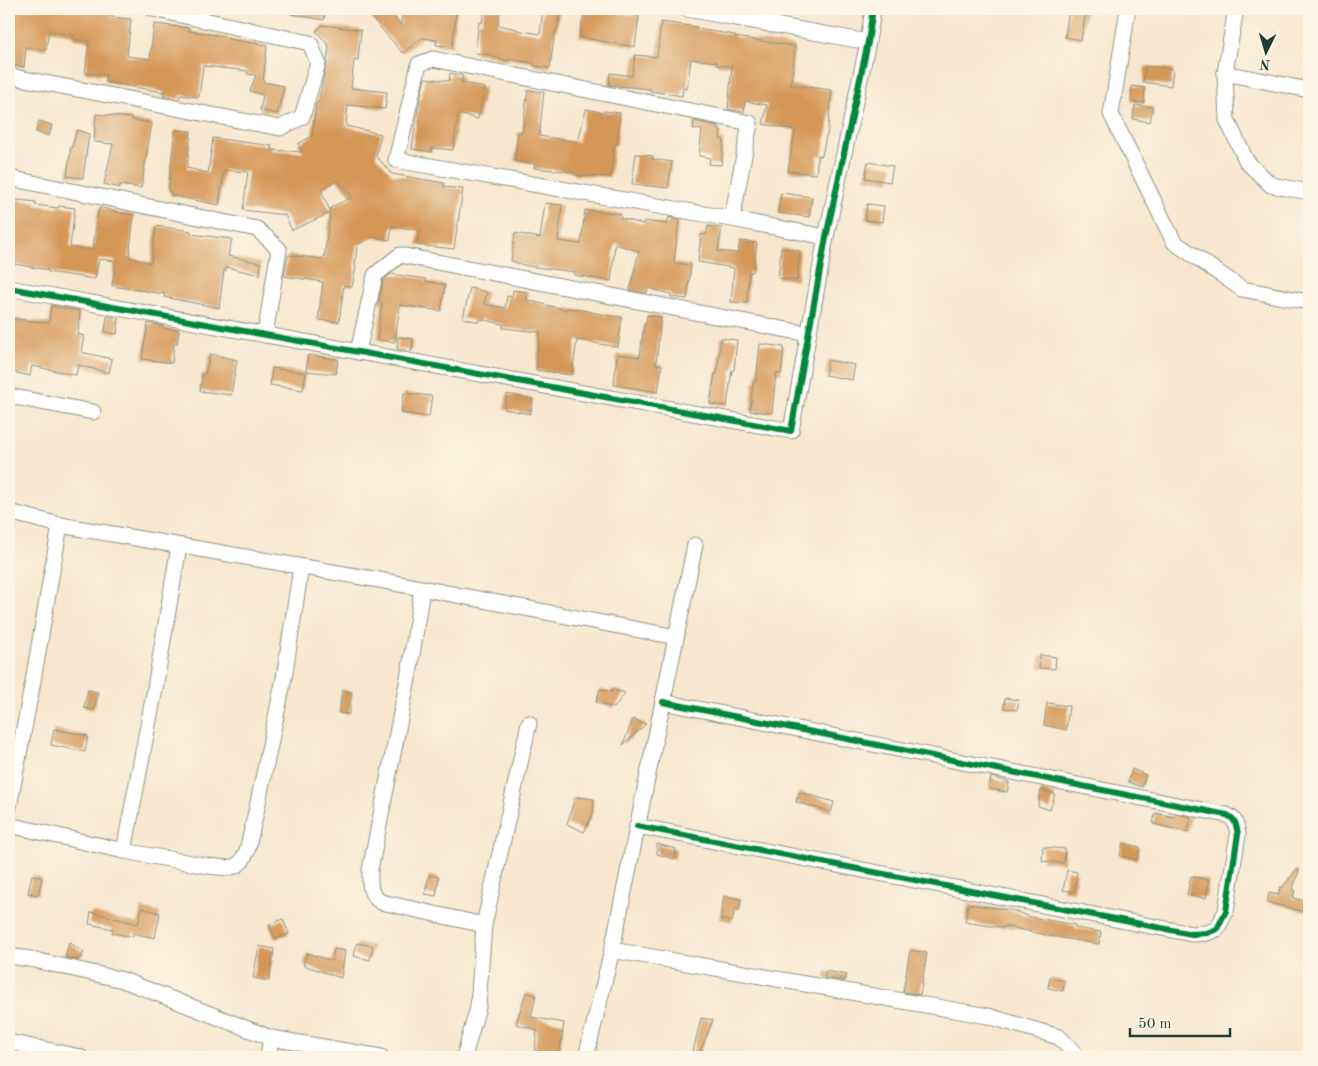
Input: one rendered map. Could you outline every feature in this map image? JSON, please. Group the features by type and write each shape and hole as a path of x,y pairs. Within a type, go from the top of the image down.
{"street":[{"path":"9,76 280,128 302,117 318,63 310,43 153,9"},
{"path":"687,9 868,42"},
{"path":"770,25 772,9"},
{"path":"9,288 791,431 826,237 868,42 873,9"},
{"path":"1128,9 1111,114 1174,242 1242,289 1309,302"},
{"path":"1236,9 1225,72 1228,120 1248,162 1271,185 1309,192"},
{"path":"732,219 750,123 433,59 419,64 396,160 826,237"},
{"path":"1225,72 1309,90"},
{"path":"9,178 257,229 279,249 265,335"},
{"path":"358,352 375,275 400,255 808,334"},
{"path":"9,396 93,412"},
{"path":"9,512 60,525 301,567 676,637"},
{"path":"9,808 60,525"},
{"path":"586,1057 612,950 695,545"},
{"path":"124,851 154,694 179,546"},
{"path":"9,825 124,851 208,866 228,868 236,866 242,861 247,851 284,678 301,567"},
{"path":"422,589 410,668 370,870 370,890 374,898 381,902 484,925"},
{"path":"637,826 1192,934 1208,933 1217,929 1226,911 1238,834 1236,823 1227,815 663,702"},
{"path":"464,1057 478,1006 484,925 529,723"},
{"path":"612,950 988,1016 1059,1037 1078,1057"},
{"path":"9,956 124,980 271,1038 381,1057"},
{"path":"268,1057 271,1038"},
{"path":"9,1042 80,1057"}],"building":[{"path":"12,9 74,9 112,13 111,17 131,19 127,56 150,59 154,24 190,28 189,31 267,45 263,82 284,86 277,114 260,110 263,95 250,91 256,75 247,74 248,71 203,66 199,97 180,95 179,99 163,96 164,92 105,82 106,75 85,73 89,41 73,39 74,36 49,30 46,50 26,47 24,67 9,65 9,23"},
{"path":"291,9 326,9 324,20 291,14"},
{"path":"379,9 386,9 401,25 402,9 457,9 452,47 436,45 437,40 422,38 403,53 370,16"},
{"path":"484,9 500,9 498,25 540,34 543,9 560,9 550,68 534,66 534,63 509,59 509,61 493,57 493,55 475,53 479,22 482,23"},
{"path":"585,9 639,16 635,47 579,37"},
{"path":"1069,9 1086,12 1081,40 1065,37"},
{"path":"661,22 697,27 697,29 735,35 735,37 795,46 791,85 832,90 827,136 822,156 818,155 816,174 788,171 795,130 763,124 767,105 745,101 744,112 728,109 732,66 717,65 717,62 691,59 687,89 683,88 682,96 650,91 650,89 609,85 610,73 632,76 635,55 657,57"},
{"path":"323,25 361,30 358,61 354,60 351,88 387,92 385,109 348,105 346,126 381,134 376,156 392,174 444,183 444,187 463,189 454,249 417,245 419,230 392,226 390,240 373,237 357,245 356,267 352,287 344,285 339,322 318,320 323,282 284,276 288,255 324,259 330,213 292,230 285,215 243,210 248,172 224,170 219,205 170,195 171,192 168,191 175,130 191,131 187,168 208,173 213,138 272,146 271,150 303,152 298,144 312,136 316,103 318,103 329,46 316,31","holes":["337,180 353,197 331,207 330,211 321,190"]},
{"path":"1145,66 1173,69 1171,86 1143,82"},
{"path":"450,73 463,76 461,82 485,88 478,119 458,114 453,150 432,148 432,152 412,149 425,78 449,81"},
{"path":"1132,86 1145,88 1144,103 1131,102"},
{"path":"528,90 544,92 539,136 578,142 586,109 604,113 604,111 620,113 617,145 614,145 610,177 574,175 574,172 534,168 535,164 515,161 518,132 522,132"},
{"path":"1135,105 1153,107 1150,122 1133,119"},
{"path":"96,114 132,118 132,120 152,123 141,188 120,185 120,188 104,184 113,144 94,142"},
{"path":"39,121 52,125 49,136 36,132"},
{"path":"694,121 718,126 717,129 721,130 720,139 724,140 721,165 709,164 710,158 699,156 702,130 693,129"},
{"path":"77,130 89,134 83,178 67,176 71,147"},
{"path":"636,154 653,156 652,159 672,162 668,188 632,184"},
{"path":"868,162 893,166 890,182 865,178"},
{"path":"781,193 812,197 809,217 778,213"},
{"path":"9,199 36,202 35,205 75,208 70,247 93,250 97,216 100,207 123,214 134,215 129,257 151,263 156,226 191,231 191,234 232,239 228,256 261,263 260,275 226,267 219,308 164,297 165,294 112,286 115,261 99,259 95,279 48,272 48,270 9,263"},
{"path":"545,203 562,205 558,241 581,244 585,210 621,214 620,218 643,224 644,221 667,224 669,217 679,220 674,263 691,265 687,299 671,297 671,294 648,288 647,293 630,290 639,251 615,244 611,281 574,275 575,272 527,266 511,261 515,233 540,238"},
{"path":"867,204 884,206 882,222 865,220"},
{"path":"708,226 722,228 718,251 738,253 740,241 757,243 753,272 749,272 747,303 731,302 734,268 698,262 701,234 706,235"},
{"path":"781,248 800,251 797,281 778,278"},
{"path":"391,274 426,279 425,281 445,285 441,311 400,305 395,342 377,340 382,303 379,303 383,280"},
{"path":"470,288 487,292 484,304 505,308 507,296 512,297 513,290 528,292 527,300 566,310 566,308 622,317 618,347 577,340 572,375 536,370 540,332 503,328 503,324 480,319 479,322 463,318"},
{"path":"51,306 80,311 78,334 84,336 81,352 112,359 109,373 78,365 76,375 32,366 30,376 9,371 9,318 49,323"},
{"path":"647,315 661,317 656,364 662,365 658,392 614,385 617,354 640,357"},
{"path":"107,316 119,318 117,334 105,332"},
{"path":"148,323 163,326 163,328 179,330 177,344 174,344 172,363 142,359"},
{"path":"398,337 413,339 412,351 397,349"},
{"path":"721,338 737,340 734,370 732,370 727,406 710,404 715,373 717,374"},
{"path":"760,344 784,347 781,374 776,373 772,413 750,411 753,382 756,382"},
{"path":"210,354 237,360 231,395 200,391 202,374 205,374"},
{"path":"308,355 338,359 336,374 306,371"},
{"path":"828,360 855,365 852,380 825,375"},
{"path":"272,368 306,373 303,390 270,385"},
{"path":"404,393 432,396 429,417 401,413"},
{"path":"507,394 533,399 530,414 504,409"},
{"path":"1040,655 1056,657 1055,669 1039,668"},
{"path":"600,689 611,692 612,689 625,693 614,708 596,702"},
{"path":"88,690 98,692 94,710 84,708"},
{"path":"342,690 352,692 349,714 339,713"},
{"path":"1005,698 1019,700 1017,710 1004,708"},
{"path":"1047,703 1069,706 1066,730 1044,725"},
{"path":"633,719 646,724 623,745"},
{"path":"54,729 88,736 85,752 51,745"},
{"path":"1132,769 1146,775 1142,787 1128,782"},
{"path":"991,777 1009,782 1007,792 989,789"},
{"path":"1041,790 1055,794 1050,810 1038,806"},
{"path":"799,792 834,802 831,812 796,802"},
{"path":"575,797 594,799 593,813 584,832 567,824"},
{"path":"1155,813 1174,817 1175,814 1191,817 1188,832 1153,824"},
{"path":"1123,843 1140,847 1137,860 1120,856"},
{"path":"657,844 676,849 675,859 657,854"},
{"path":"1043,847 1065,849 1064,863 1042,861"},
{"path":"1297,869 1299,871 1292,890 1295,890 1293,898 1308,902 1305,912 1267,902 1269,893 1278,895 1280,887 1282,888"},
{"path":"1067,870 1077,872 1074,892 1063,890"},
{"path":"32,875 42,878 38,895 28,893"},
{"path":"429,875 439,877 436,896 425,894"},
{"path":"1191,876 1209,880 1206,898 1187,895"},
{"path":"724,896 741,899 739,910 735,909 732,922 720,919"},
{"path":"968,904 1011,910 1031,917 1075,925 1075,928 1101,932 1099,944 1005,926 1004,928 965,922"},
{"path":"142,908 160,913 155,938 133,933 133,937 112,933 113,929 89,924 91,912 138,924"},
{"path":"283,919 289,934 275,939 269,925"},
{"path":"69,942 84,953 78,960 65,957"},
{"path":"357,943 373,946 370,960 354,956"},
{"path":"259,946 274,949 269,981 253,978"},
{"path":"334,949 345,951 341,978 303,965 307,953 332,961"},
{"path":"910,950 927,953 920,995 903,992"},
{"path":"826,971 847,975 845,981 824,978"},
{"path":"1050,978 1065,981 1063,991 1048,988"},
{"path":"526,992 536,995 531,1017 564,1023 559,1057 534,1057 537,1030 516,1024"},
{"path":"701,1018 713,1020 698,1057 695,1057 692,1056"}],"cycle path":[{"path":"9,288 791,431 826,237 868,42 873,9"},
{"path":"637,826 1192,934 1207,933 1217,929 1226,911 1238,834 1234,820 1227,815 663,702"}]}
